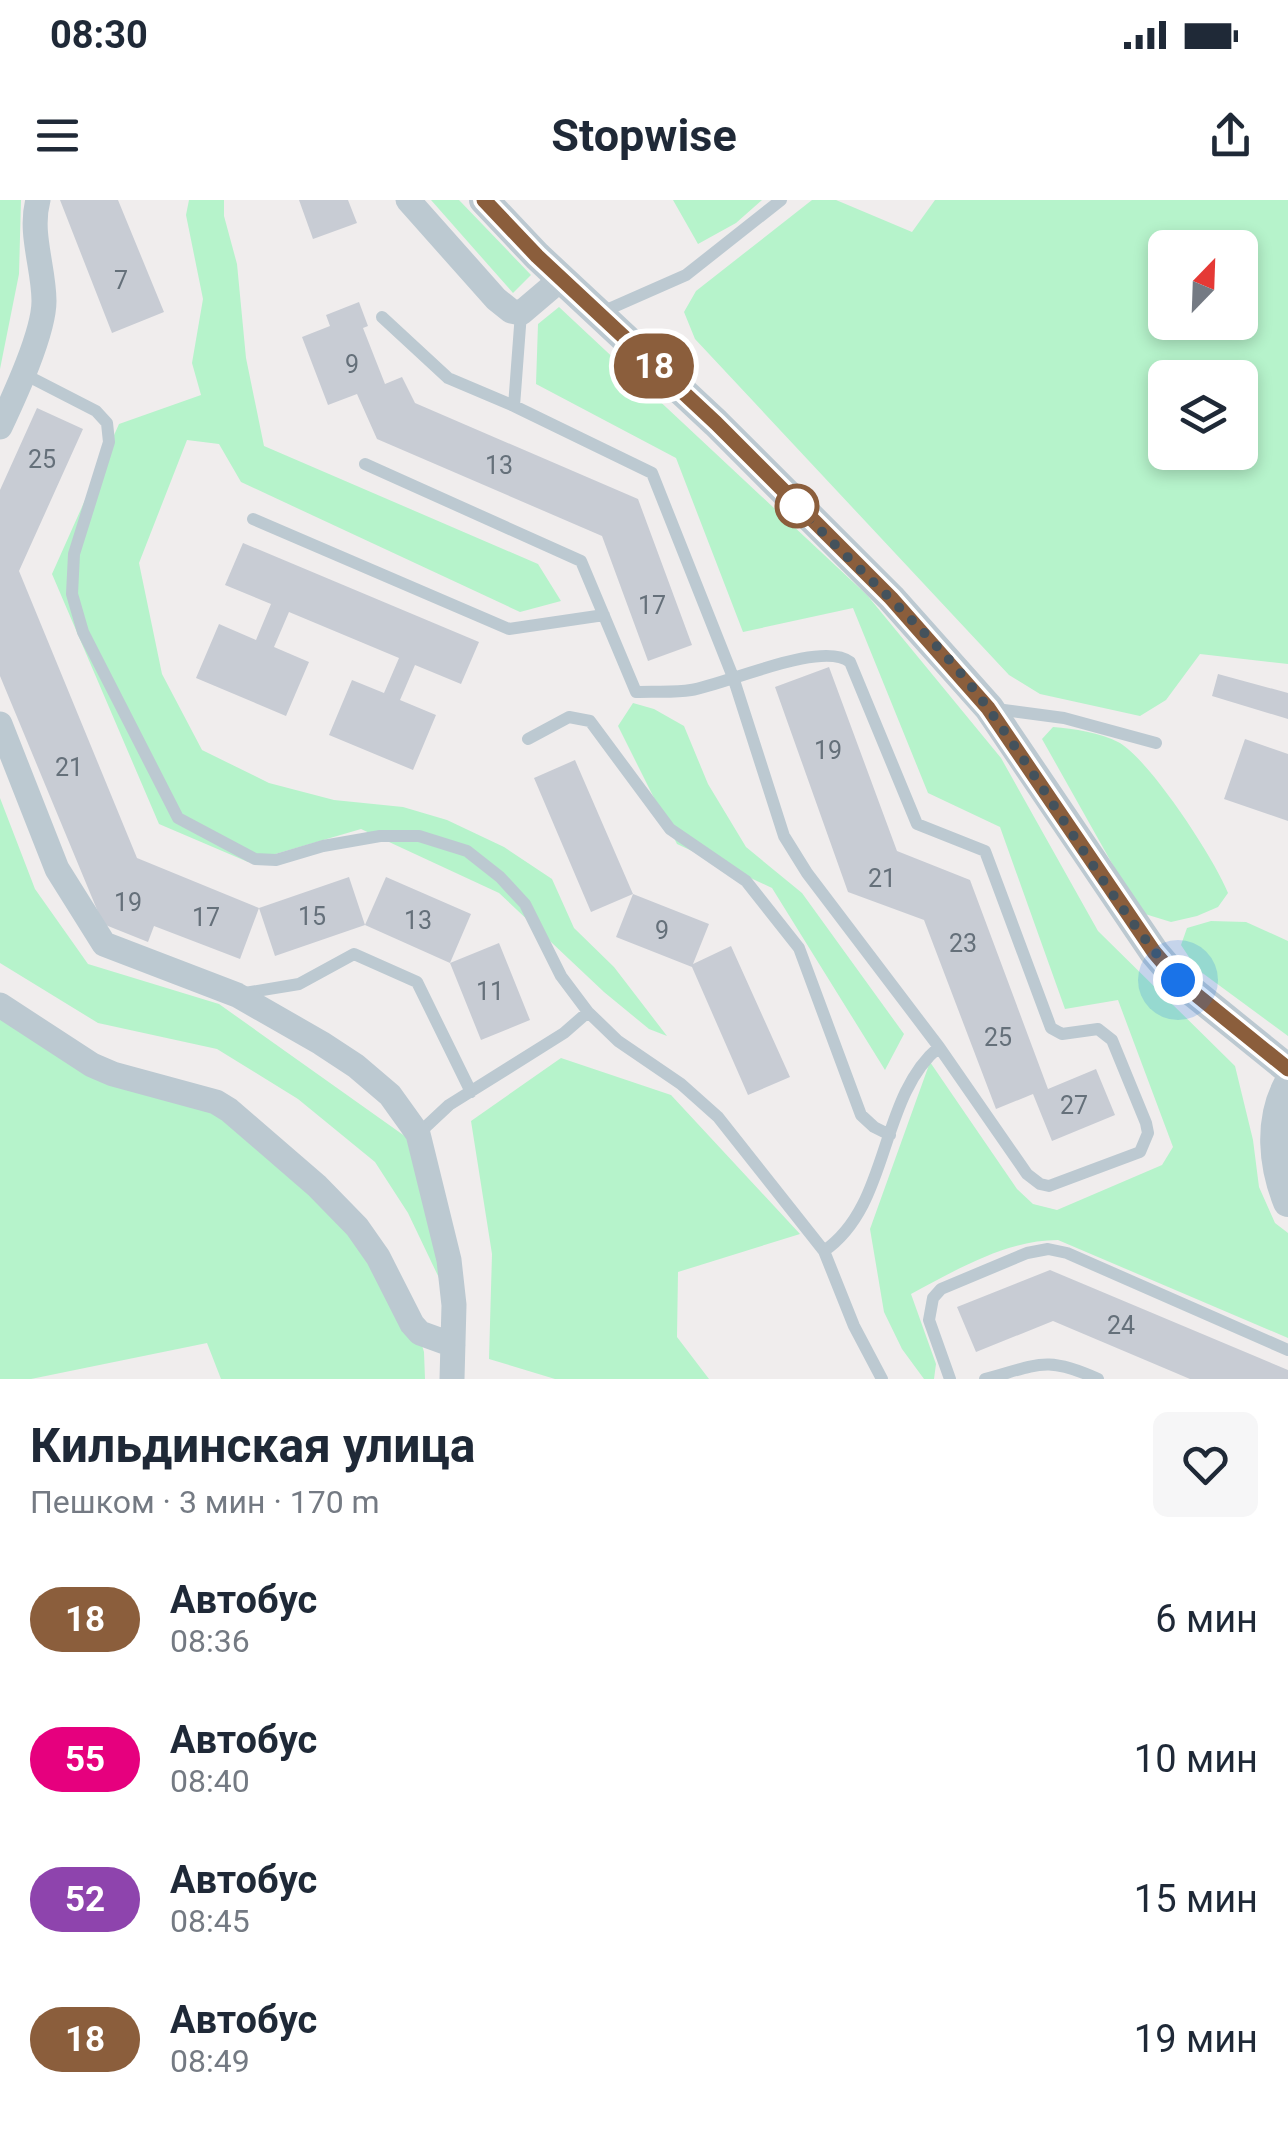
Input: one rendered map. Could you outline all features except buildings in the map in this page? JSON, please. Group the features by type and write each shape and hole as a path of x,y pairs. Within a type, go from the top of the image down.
{"street":[{"path":"0,427 24,374 44,305 34,215 38,200"},
{"path":"408,200 496,300 511,311 521,313 561,279"},
{"path":"484,200 891,598 988,708 1154,952 1178,980 1288,1069"},
{"path":"0,724 57,869 104,944 237,995 356,1066 390,1094 418,1134 449,1260 452,1379"},
{"path":"0,1005 92,1065 216,1102 229,1110 317,1186 357,1227 378,1256 420,1334 453,1345"},
{"path":"1288,1085 1274,1124 1280,1179 1288,1202"}],"lane":[{"path":"598,314 686,275 781,200"},
{"path":"514,406 521,313"},
{"path":"365,464 581,561 636,692 690,691 734,678 825,654 842,656 850,662 917,824 986,852 1048,1022 1062,1034 1098,1029 1109,1034 1146,1124 1146,1144 1131,1157 1057,1184 1040,1184 1028,1174 939,1047 807,873 784,836 734,678 652,473 448,378 382,317"},
{"path":"24,374 96,411 106,423 108,442 74,554 72,594 83,632 178,818 255,859 276,860 322,846 380,836 419,836 467,851 500,877 525,904 561,976 588,1012 718,1117 824,1250 854,1326 882,1379"},
{"path":"253,519 508,629 604,615"},
{"path":"988,708 1064,718 1156,743"},
{"path":"528,739 569,717 590,721 670,829 746,881 799,948 861,1114 890,1135"},
{"path":"237,995 300,984 354,954 417,982 471,1092"},
{"path":"418,1134 449,1106 564,1033 588,1012"},
{"path":"824,1250 851,1225 916,1074 939,1047"},
{"path":"950,1379 929,1320 933,1298 952,1283 1026,1252 1048,1249 1067,1253 1288,1350"},
{"path":"985,1379 1048,1362 1098,1379"}],"green space":[{"path":"0,200 21,200 19,274 0,369"},
{"path":"189,200 224,200 224,216 237,264 246,358 264,446 538,564 561,601 520,612 241,482 219,444 187,440 139,563 162,674 202,750 269,783 334,800 403,807 447,820 504,847 552,879 574,928 614,967 667,1036 649,1029 604,992 499,893 361,829 248,862 159,824 52,574 119,424 201,395 192,363 203,299 186,215"},
{"path":"431,200 459,200 531,275 513,293"},
{"path":"673,200 762,200 736,223 698,244"},
{"path":"812,200 836,200 912,232 935,200 1288,200 1288,664 1200,654 1166,700 1140,716 1040,694 1009,675 695,339 684,312 696,291"},
{"path":"559,307 867,595 1001,758 1098,931 1235,1066 1253,1140 1259,1187 1275,1223 1288,1233 1288,1338 1058,1240 1001,1251 911,1294 936,1364 934,1379 924,1379 902,1349 884,1312 870,1229 930,1062 1017,1189 1033,1204 1057,1210 1162,1165 1173,1147 1118,1000 1065,1009 1000,827 928,793 853,608 743,632 676,458 536,384 538,324"},
{"path":"633,703 654,709 684,726 708,784 746,847 802,893 904,1034 885,1070 772,888 677,844 618,726"},
{"path":"1053,727 1112,739 1133,753 1180,812 1221,877 1228,893 1218,907 1171,922 1145,914 1042,739"},
{"path":"0,798 35,889 88,964 219,1004 423,1149 440,1280 408,1213 375,1162 298,1099 217,1049 98,1023 0,963"},
{"path":"1211,921 1246,922 1288,941 1288,1036 1197,969 1181,945 1187,928"},
{"path":"0,1004 75,1056 202,1089 281,1145 409,1302 424,1352 425,1379 221,1379 207,1343 31,1379 0,1379"},
{"path":"561,1058 671,1095 800,1234 678,1272 677,1337 709,1379 555,1379 489,1359 492,1254 471,1121"}],"bus line":[{"name":"18","path":"484,200 891,598 988,708 1154,952 1178,980 1288,1069"}],"route":[{"path":"797,506 891,598 988,708 1132,923 1178,980"}]}
